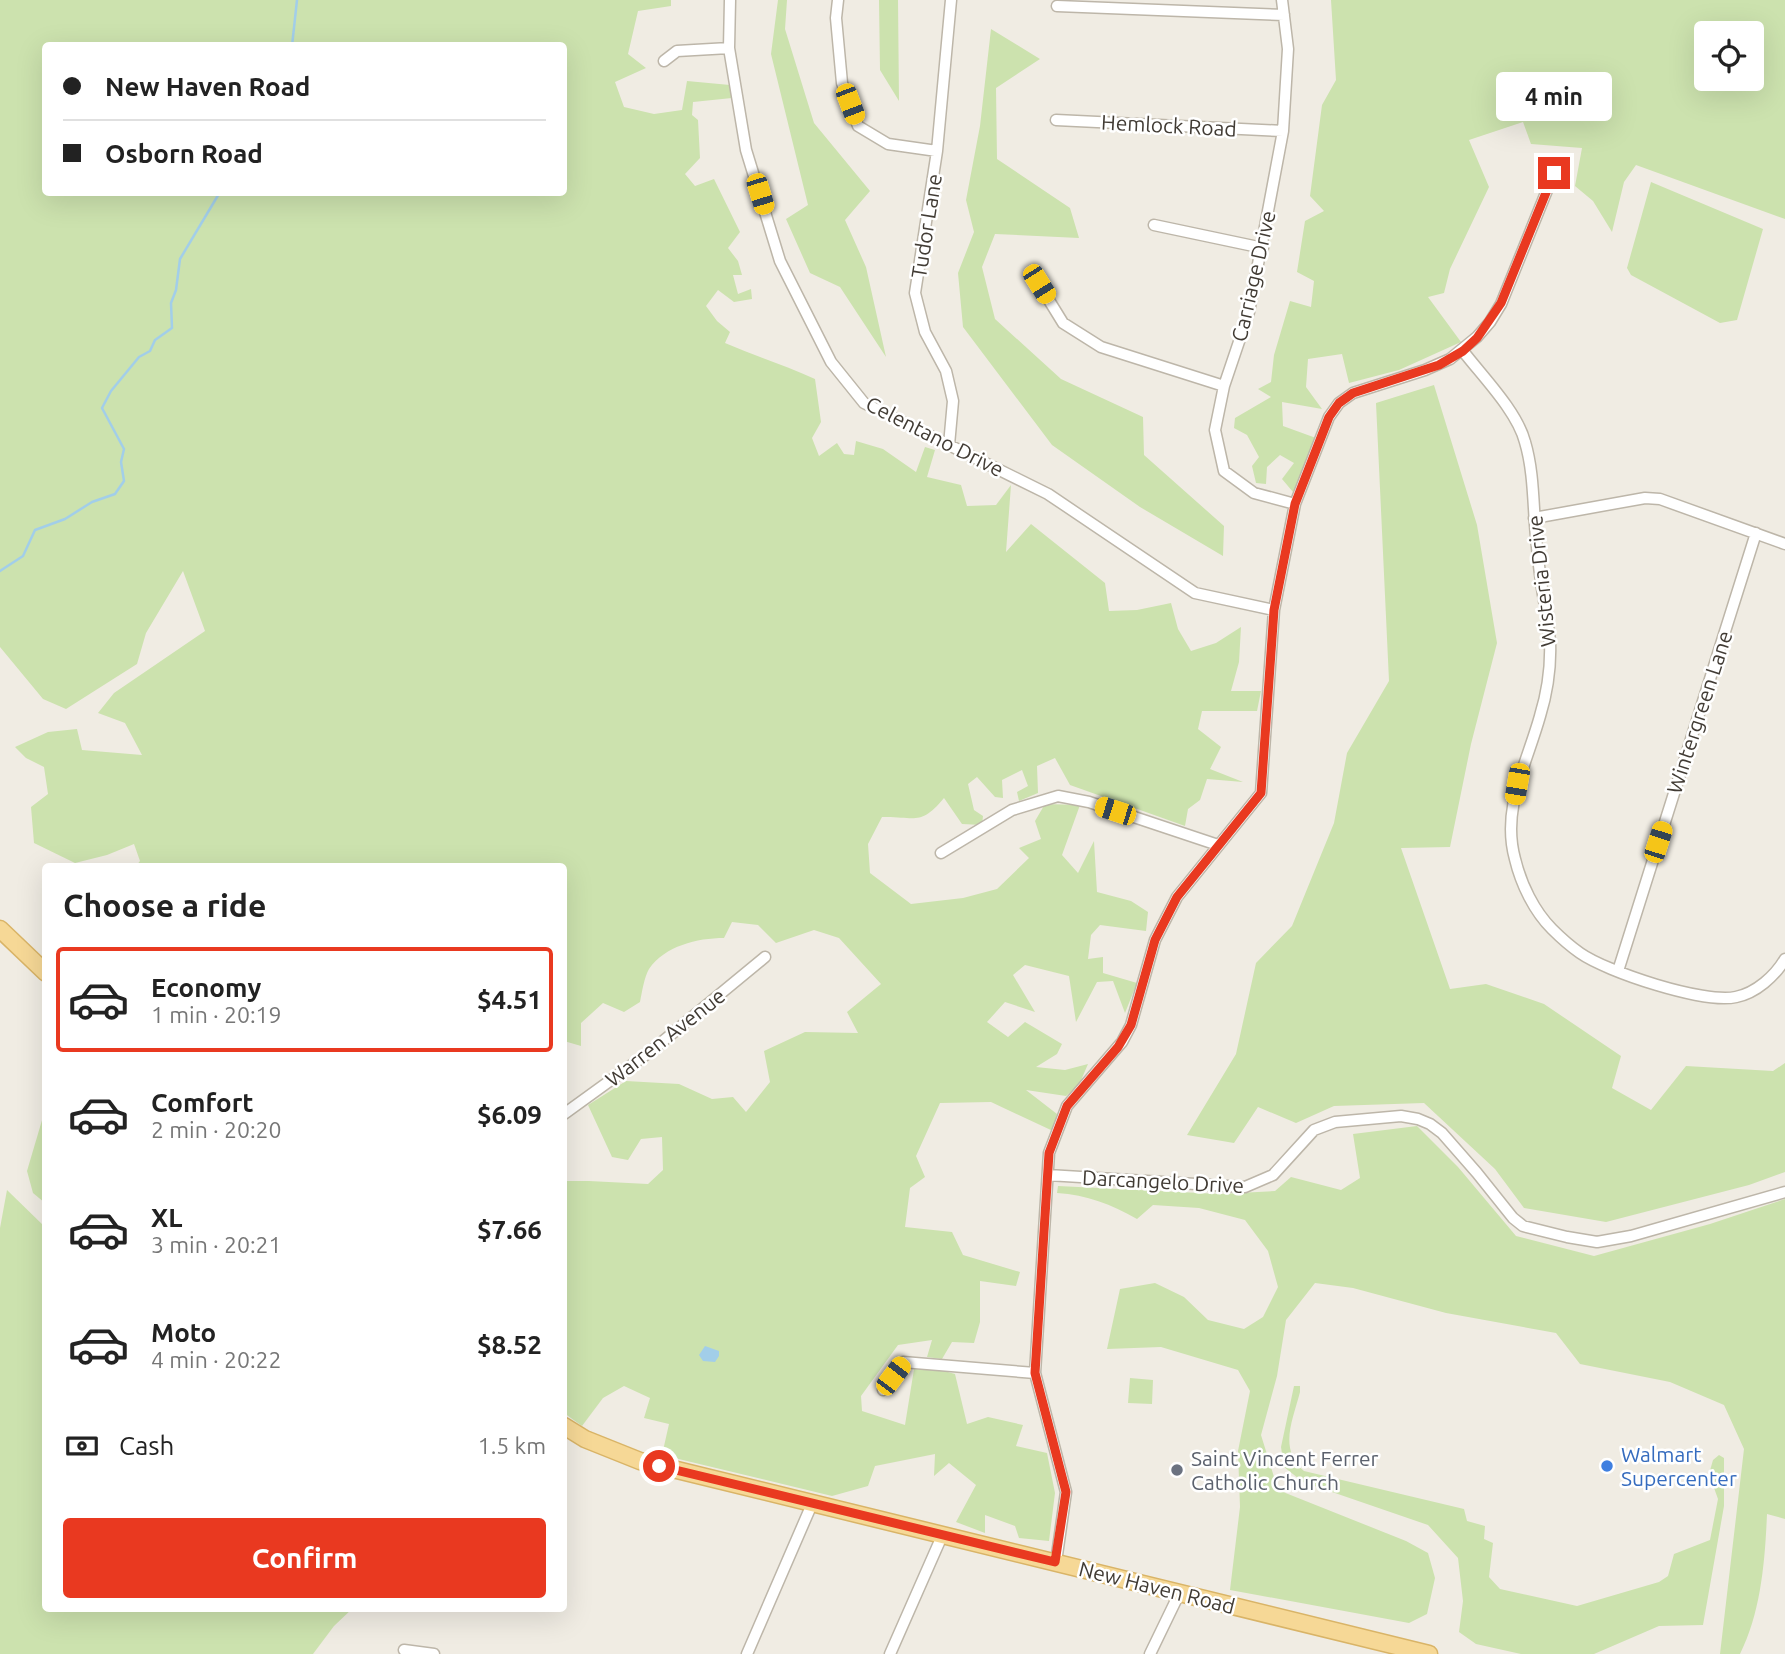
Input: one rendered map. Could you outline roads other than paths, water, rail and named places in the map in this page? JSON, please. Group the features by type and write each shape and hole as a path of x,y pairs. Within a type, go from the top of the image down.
{"main road":[{"path":"0,929 42,969"},
{"name":"New Haven Road","path":"567,1428 585,1439 640,1461 1429,1654"}],"street":[{"name":"Celentano Drive","path":"730,0 729,48 746,150 780,261 831,362 864,403 1048,494 1195,593 1274,610"},
{"path":"838,0 836,18 842,83 858,125 888,144 937,151"},
{"name":"Tudor Lane","path":"949,445 953,401 946,371 925,332 915,293 937,151 951,0"},
{"name":"Carriage Drive","path":"1282,0 1288,49 1283,131 1249,312 1224,386 1215,430 1223,471 1254,493 1295,504"},
{"path":"1057,6 1284,15"},
{"path":"664,61 677,51 729,48"},
{"name":"Hemlock Road","path":"1056,120 1283,131"},
{"path":"1055,1562 1066,1492 1035,1373 1049,1153 1067,1106 1122,1042 1131,1025 1157,936 1177,897 1261,793 1274,610 1295,504 1329,417 1339,403 1353,393 1439,365 1463,351 1490,322 1501,303 1554,173"},
{"path":"1154,225 1263,248"},
{"path":"1039,284 1063,323 1101,347 1224,386"},
{"name":"Wisteria Drive","path":"1463,351 1515,419 1525,442 1550,642 1546,687 1540,715 1513,803 1514,858 1532,903 1551,928 1581,954 1618,971 1682,991 1719,999 1739,997 1760,986 1783,966"},
{"path":"1534,518 1645,498 1660,499 1785,544"},
{"name":"Wintergreen Lane","path":"1618,971 1756,533"},
{"path":"941,853 1012,810 1058,796 1089,802 1218,845"},
{"name":"Warren Avenue","path":"567,1112 652,1051 765,957"},
{"name":"Darcangelo Drive","path":"1048,1175 1245,1187 1268,1179 1278,1171 1314,1129 1335,1122 1401,1116 1418,1119 1442,1133 1513,1218 1523,1226 1567,1237 1597,1242 1631,1236 1785,1192"},
{"path":"883,1390 903,1362 1035,1373"},
{"path":"747,1654 812,1504"},
{"path":"890,1654 942,1536"},
{"path":"1150,1654 1179,1594"},
{"path":"404,1650 434,1654"}],"water":[{"path":"705,1346 719,1351 715,1362 703,1361 699,1355"}],"waterway":[{"path":"292,42 297,0"},
{"path":"0,571 23,556 35,530 65,519 92,502 115,494 124,481 121,462 124,449 102,408 111,391 139,357 150,351 155,340 172,328 171,303 176,290 180,259 218,196"}],"place":[{"name":"Walmart Supercenter","path":"1607,1466"},
{"name":"Saint Vincent Ferrer Catholic Church","path":"1177,1470"}]}
